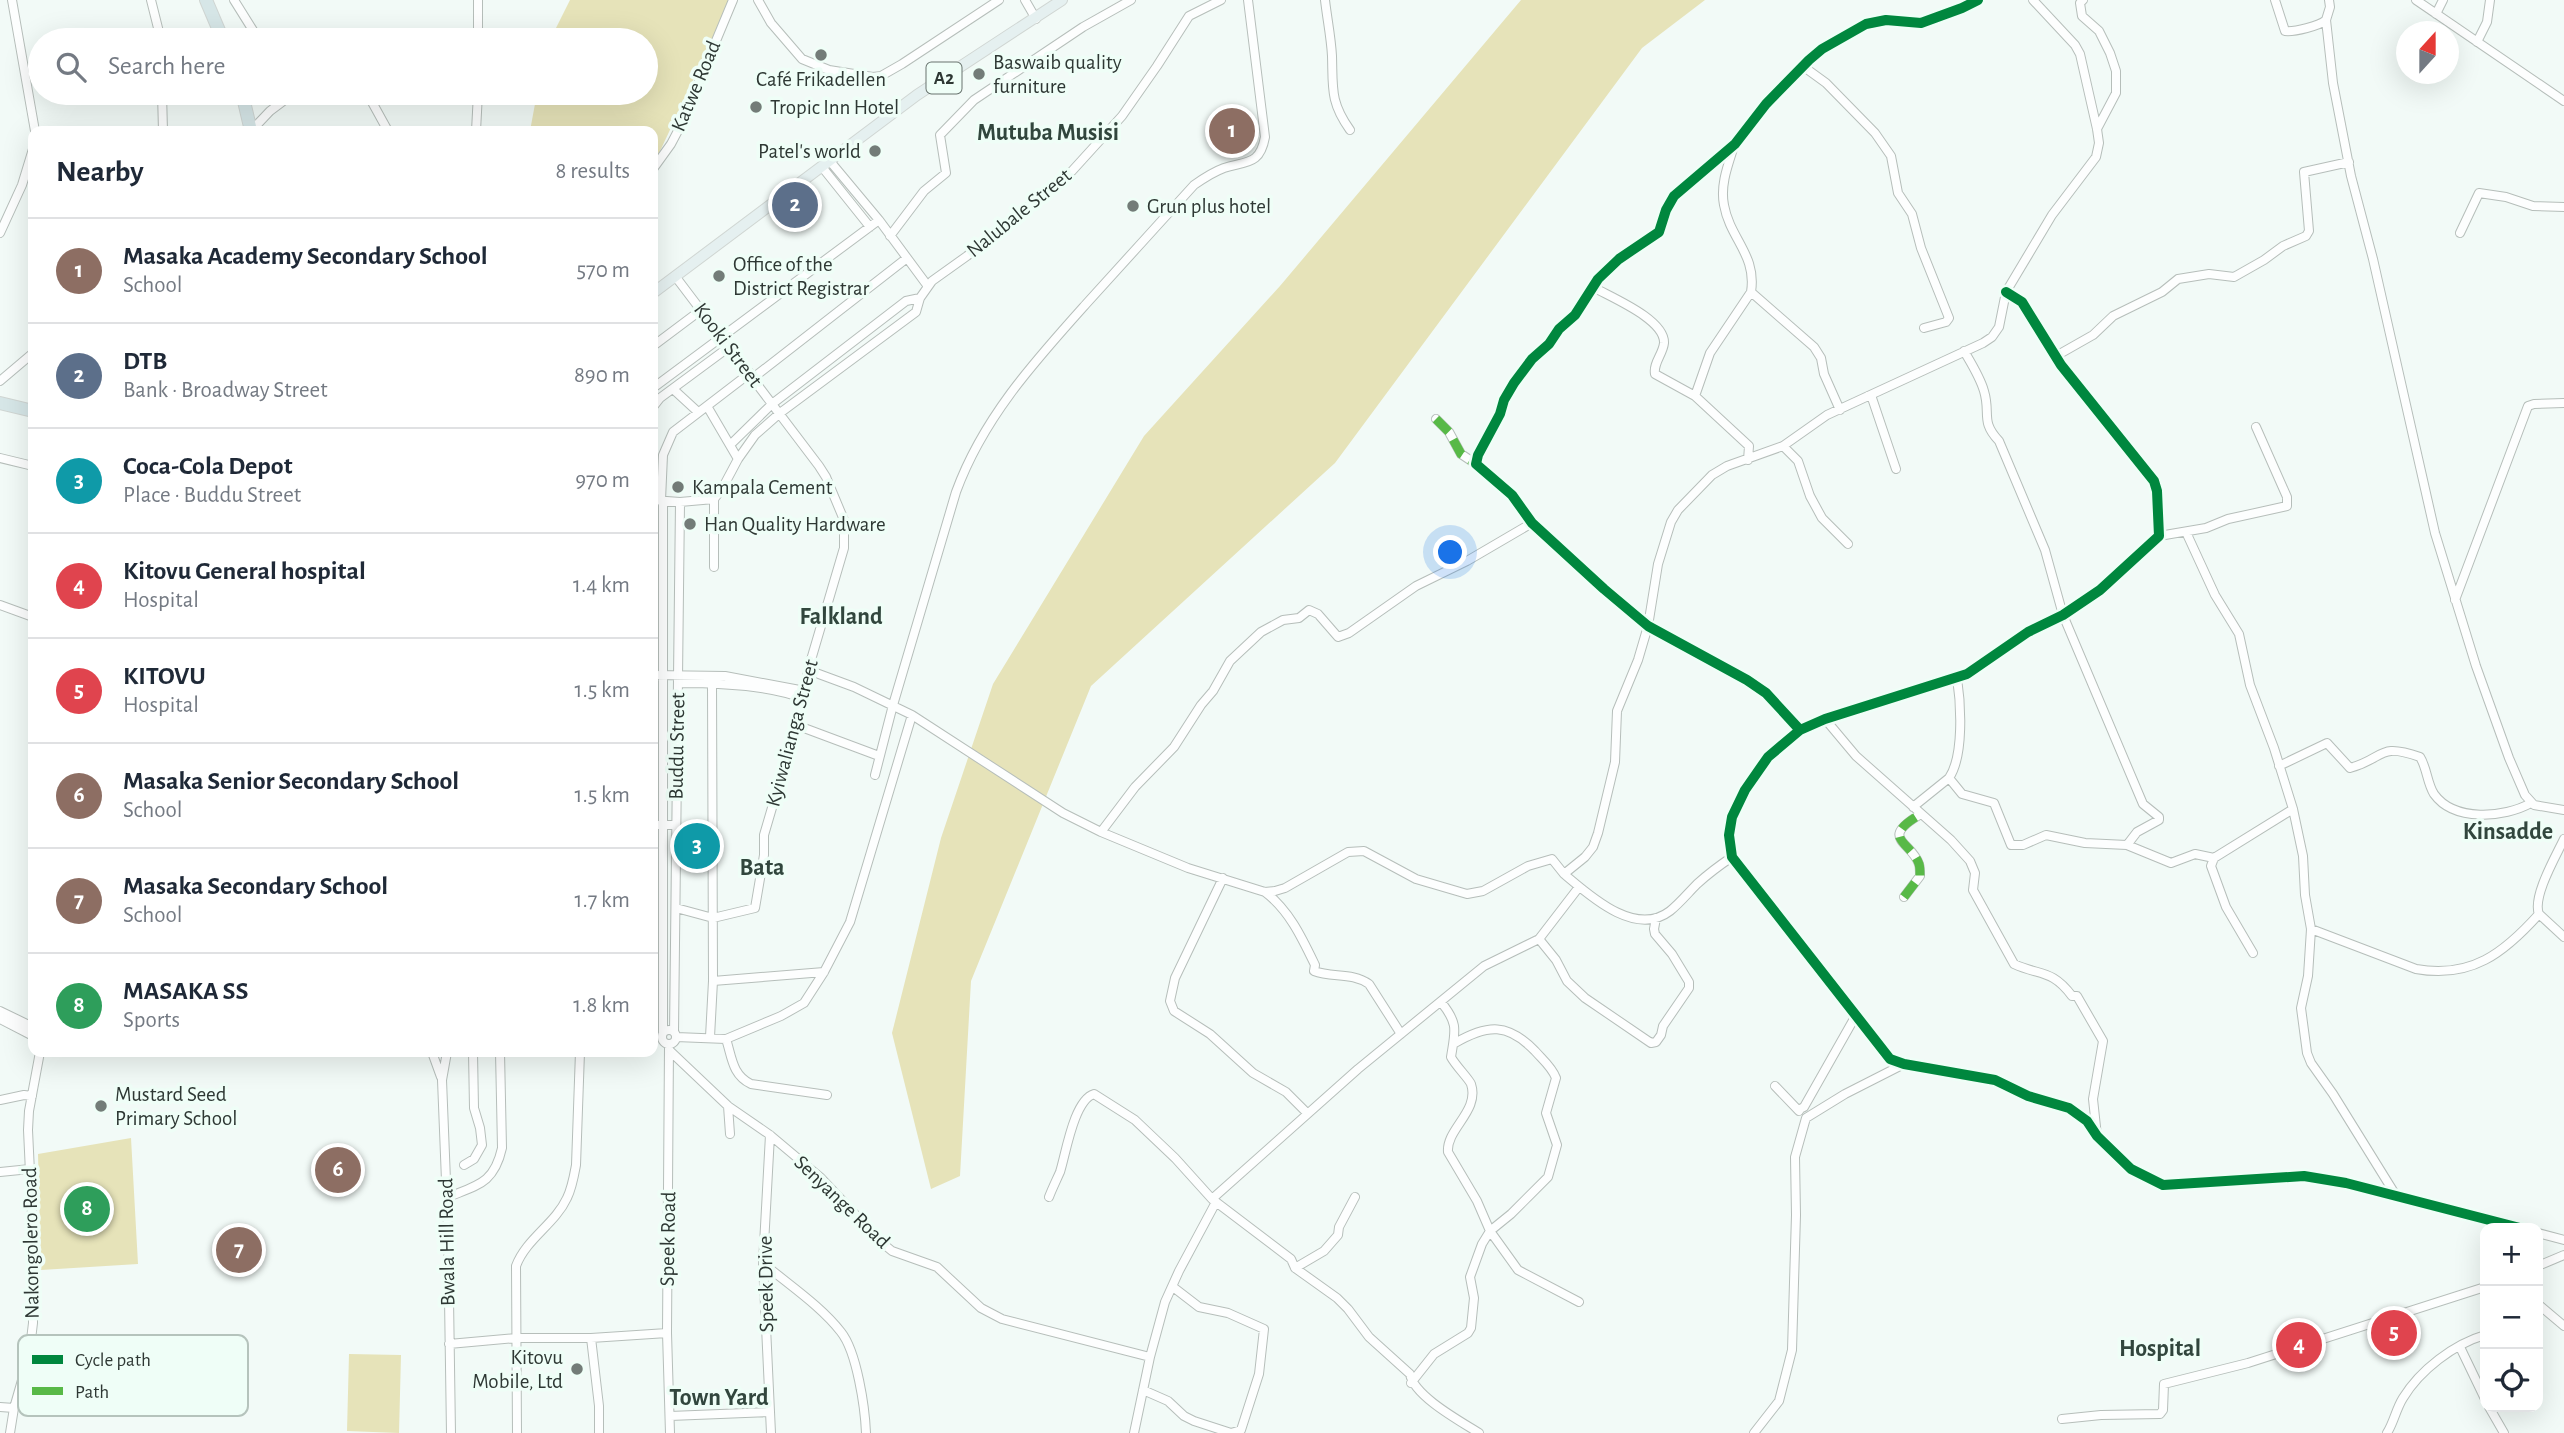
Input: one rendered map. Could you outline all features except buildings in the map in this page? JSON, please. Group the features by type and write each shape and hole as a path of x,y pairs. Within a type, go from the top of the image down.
{"highway":[{"path":"206,0 218,28"},
{"path":"246,105 250,126"},
{"path":"0,402 28,410"}],"main road":[{"name":"A2","path":"658,289 917,95 1062,0"}],"street":[{"path":"12,0 28,91"},
{"path":"151,0 158,28"},
{"path":"234,0 252,28"},
{"path":"478,0 478,28"},
{"name":"Katwe Road","path":"658,162 681,125 733,0"},
{"path":"758,0 771,23 802,60 829,70 873,77 881,76 902,64 999,0"},
{"path":"1025,0 1036,19"},
{"path":"890,236 924,191 946,173 940,135 974,100 1083,27 1131,0"},
{"name":"Nalubale Street","path":"714,499 755,435 780,413 916,312 927,285 1059,184 1122,116 1189,16 1222,0"},
{"path":"875,775 893,705 960,481 974,450 1009,392 1194,185 1223,169 1254,160 1261,154 1265,137 1248,0"},
{"path":"1325,0 1332,55 1332,95 1338,113 1350,130"},
{"path":"1476,464 1478,454 1514,383 1532,359 1574,315 1606,270 1659,232 1674,196 1735,144 1766,104 1822,49 1866,24 1886,20 1921,23 1978,0"},
{"path":"1564,874 1585,857 1598,834 1615,762 1617,711 1638,660 1648,626 1658,564 1671,522 1678,510 1712,475 1727,466 1783,446 1827,415 1992,337 1999,327 2006,292 2052,215 2096,157 2099,143 2097,129 2080,54 2075,45 2033,0"},
{"path":"2083,0 2080,3 2082,16 2099,31 2116,71 2116,93 2097,129"},
{"path":"2274,0 2285,31 2322,24 2326,20"},
{"path":"2329,0 2326,20 2333,83 2435,533 2476,666 2509,758 2531,803"},
{"path":"2416,0 2564,101"},
{"path":"2436,14 2443,0"},
{"path":"2477,42 2487,22 2490,0"},
{"path":"1804,67 1826,83 1875,133 1891,156 1898,193 1912,214 1921,248 1949,318 1945,322 1924,328"},
{"path":"30,105 34,126"},
{"path":"162,105 163,126"},
{"path":"256,126 278,105"},
{"path":"374,105 385,126"},
{"path":"476,126 477,105"},
{"path":"1695,396 1705,362 1751,292 1751,265 1730,223 1723,202 1726,170 1735,144"},
{"path":"2056,356 2093,335 2113,316 2162,292 2178,279 2210,274 2234,276 2283,246 2306,236 2309,232 2304,172 2349,162"},
{"path":"825,164 878,220 927,285"},
{"path":"825,164 870,227"},
{"path":"0,233 28,165"},
{"path":"2460,233 2479,193 2506,197 2533,206 2564,207"},
{"path":"658,380 722,338 878,220"},
{"name":"Speek Road","path":"658,800 663,674 659,501 663,455 667,443 673,432 698,412 751,376 907,258"},
{"name":"Kooki Street","path":"675,276 780,413"},
{"path":"1592,288 1638,311 1661,334 1664,341 1663,351 1654,368 1655,374 1695,396 1749,446 1748,460"},
{"path":"1751,292 1814,347 1821,358 1824,374 1840,410"},
{"path":"2006,292 2022,302 2056,356 2154,481 2159,536"},
{"path":"730,445 772,404 906,302 920,298"},
{"path":"658,342 701,310"},
{"path":"658,401 729,348"},
{"path":"1964,351 1983,387 1988,428 1999,441 2045,550 2063,615 2143,804 2159,817 2159,820 2137,832 2127,845"},
{"path":"0,381 28,358"},
{"path":"673,388 698,412"},
{"path":"1868,396 1872,398 1896,469"},
{"path":"2455,600 2528,406 2564,403"},
{"path":"707,406 738,459"},
{"name":"Kyiwalianga Street","path":"676,908 713,918 755,908 764,855 764,835 844,548 844,520 826,477 780,413"},
{"path":"1436,419 1449,432 1461,453 1513,495 1532,523 1592,579 1648,626 1747,680 1766,694 1800,730"},
{"path":"2256,427 2287,497 2287,506 2228,519 2186,532 2159,536 2100,590 2063,615 2028,632 1968,674 1825,719 1800,730 1768,757 1745,790 1732,817 1729,835 1732,857 1890,1059 1904,1064 1996,1080 2028,1096 2069,1108 2087,1121 2097,1136 2131,1169 2163,1185 2304,1176 2346,1182 2501,1223"},
{"path":"1783,446 1798,461 1810,496 1822,518 1848,544"},
{"path":"0,458 28,465"},
{"path":"659,501 714,499 714,567"},
{"name":"Buddu Street","path":"675,1034 680,502"},
{"path":"1101,832 1135,787 1174,747 1213,691 1230,661 1261,632 1283,620 1299,618 1309,610 1318,614 1338,637 1349,633 1416,586 1467,561 1532,523"},
{"path":"2186,532 2214,595 2239,634 2250,685 2294,809 2311,929 2308,976 2301,1008 2307,1053 2395,1195"},
{"path":"0,605 28,615"},
{"path":"808,670 854,687 912,715 1063,813 1101,832 1188,868 1265,892 1288,913 1315,965 1314,971 1353,976 1363,980 1401,1034"},
{"path":"658,674 804,695"},
{"path":"678,679 725,676 804,695"},
{"path":"1913,807 1949,779 1956,765 1961,707 1957,678"},
{"path":"710,1037 713,981 712,683"},
{"path":"675,1034 674,1042 662,1040 668,1030 675,1034 726,1039 781,1016 804,1003 850,922 912,715"},
{"path":"1825,719 1874,774 1951,840 1973,866 1973,890 2009,958 2020,967 2050,975 2062,982 2072,996 2077,996 2103,1041 2096,1068 2093,1099 2097,1136"},
{"path":"796,724 879,756"},
{"path":"1811,725 1832,729"},
{"path":"2279,766 2327,743 2350,768 2383,751 2394,750 2420,757 2432,791 2444,804 2466,815 2509,812 2531,803 2564,810"},
{"path":"1949,779 1962,794 1994,803 2011,845 2023,845 2046,835 2085,843 2127,845 2171,863 2195,854 2214,858"},
{"path":"2253,953 2226,907 2211,866 2214,858 2294,809"},
{"path":"1904,897 1920,876 1919,863 1900,843 1900,836 1909,821 1922,814"},
{"path":"658,825 676,825"},
{"path":"2564,839 2540,891 2536,909 2564,937"},
{"path":"1265,892 1285,888 1356,850 1371,854 1416,879 1467,894 1483,891 1528,866 1552,859 1564,874 1603,907 1623,915 1656,918 1668,912 1707,875 1732,857"},
{"path":"1223,878 1175,978 1170,1002 1174,1011 1210,1034 1253,1073 1286,1092 1307,1113"},
{"path":"1134,1433 1165,1302 1214,1200 1307,1113 1484,966 1539,939 1579,887"},
{"path":"2311,929 2416,969 2442,970 2478,963 2497,955 2511,945 2539,914"},
{"path":"1539,939 1556,960 1567,981 1585,998 1644,1040 1656,1042 1665,1022 1689,988 1689,982 1656,934 1656,918"},
{"name":"Speek Road","path":"658,942 670,1433"},
{"path":"713,981 824,972"},
{"path":"1441,1002 1453,1016 1455,1043 1451,1057 1456,1067 1471,1082 1471,1098 1466,1116 1448,1144 1448,1152 1477,1201 1490,1231 1518,1270 1579,1302"},
{"path":"0,1011 28,1025"},
{"path":"1798,1110 1804,1107 1855,1017"},
{"path":"0,1019 28,1033"},
{"path":"1411,1383 1427,1360 1465,1336 1471,1328 1474,1298 1470,1277 1478,1253 1490,1231 1548,1177 1557,1145 1551,1135 1546,1113 1556,1078 1525,1039 1514,1033 1498,1030 1475,1031 1455,1043"},
{"path":"726,1039 736,1073 742,1080 751,1084 827,1095"},
{"name":"Senyange Road","path":"662,1040 728,1106 770,1135 820,1177 892,1251 937,1267 992,1315 1150,1357"},
{"name":"Nakongolero Road","path":"32,1335 28,1130 39,1057"},
{"path":"431,1057 442,1080"},
{"name":"Bwala Hill Road","path":"446,1057 442,1080 451,1433"},
{"path":"464,1165 474,1159 482,1145 474,1108 473,1057"},
{"path":"446,1198 477,1186 491,1176 499,1161 502,1148 500,1057"},
{"path":"517,1433 516,1266 524,1251 567,1198 573,1180 576,1166 580,1057"},
{"path":"1754,1433 1779,1401 1792,1350 1795,1157 1807,1118 1845,1094 1904,1064"},
{"path":"1775,1086 1807,1118"},
{"path":"1049,1197 1081,1105 1094,1094 1135,1120 1214,1200 1343,1303 1369,1338 1410,1374 1411,1383 1438,1406 1479,1433"},
{"path":"0,1100 32,1096"},
{"path":"728,1106 730,1135"},
{"name":"Speek Drive","path":"770,1135 763,1263 771,1433"},
{"path":"0,1172 30,1169"},
{"path":"1296,1268 1324,1251 1338,1235 1339,1227 1355,1197"},
{"path":"2543,1234 2564,1240"},
{"path":"2543,1264 2564,1255"},
{"path":"763,1263 823,1314 844,1336 861,1389 866,1433"},
{"path":"1143,1390 1168,1401 1184,1416 1235,1432 1241,1430 1259,1374 1264,1329 1228,1312 1199,1307 1173,1287"},
{"path":"2062,1419 2160,1414 2164,1404 2164,1384 2248,1363 2480,1289"},
{"path":"2543,1308 2564,1326"},
{"path":"449,1345 516,1338 592,1338 667,1333"},
{"path":"2387,1433 2402,1400 2420,1375 2459,1347 2480,1337"},
{"path":"592,1338 599,1433"},
{"path":"2459,1347 2480,1389"},
{"name":"Nakongolero Road","path":"10,1433 18,1397"},
{"path":"0,1407 15,1408"},
{"path":"670,1416 770,1412"},
{"path":"2492,1412 2504,1433"}],"shaded area":[{"path":"570,0 731,0 658,155 658,126 531,126 535,105 658,105 658,28 556,28"},
{"path":"1521,0 1705,0 1642,48 1335,463 1091,686 971,981 960,1176 931,1189 892,1033 941,838 993,684 1144,436 1280,286"},
{"path":"131,1138 138,1264 41,1270 38,1154"},
{"path":"349,1354 401,1355 399,1433 347,1431"}],"marked path":[{"path":"1436,419 1449,432 1461,454 1476,464"},
{"path":"1904,897 1920,876 1920,870 1915,856 1899,835 1908,822 1921,814"}],"cycle path":[{"path":"1800,730 1766,693 1648,626 1604,589 1532,523 1512,495 1476,464 1478,455 1514,383 1532,359 1575,315 1598,279 1619,259 1659,232 1674,196 1735,144 1766,104 1809,60 1822,49 1866,24 1886,20 1921,23 1978,0"},
{"path":"2006,292 2022,302 2061,365 2154,481 2159,536 2100,590 2063,615 2028,632 1967,674 1825,719 1800,730 1768,757 1745,790 1732,817 1729,835 1732,857 1890,1059 1904,1064 1995,1080 2028,1096 2069,1108 2087,1121 2097,1136 2131,1169 2163,1185 2304,1176 2346,1183 2501,1223"}],"place":[{"name":"Café Frikadellen","path":"821,55"},
{"name":"Baswaib quality furniture","path":"979,74"},
{"name":"Tropic Inn Hotel","path":"756,107"},
{"name":"Masaka Academy Secondary School","path":"1232,131"},
{"name":"Patel's world","path":"875,151"},
{"name":"DTB","path":"795,205"},
{"name":"Grun plus hotel","path":"1133,206"},
{"name":"Office of the District Registrar","path":"719,276"},
{"name":"Kampala Cement","path":"678,487"},
{"name":"Han Quality Hardware","path":"690,524"},
{"name":"Coca-Cola Depot","path":"697,846"},
{"name":"Mustard Seed Primary School","path":"101,1106"},
{"name":"Masaka Senior Secondary School","path":"338,1170"},
{"name":"MASAKA SS","path":"87,1209"},
{"name":"Masaka Secondary School","path":"239,1250"},
{"name":"KITOVU","path":"2394,1333"},
{"name":"Kitovu General hospital","path":"2299,1345"},
{"name":"Kitovu Mobile, Ltd","path":"577,1369"}],"district":[{"name":"Mutuba Musisi","path":"1048,133"},
{"name":"Falkland","path":"841,617"},
{"name":"Kinsadde","path":"2508,832"},
{"name":"Bata","path":"762,868"},
{"name":"Hospital","path":"2160,1349"},
{"name":"Town Yard","path":"719,1398"}]}
